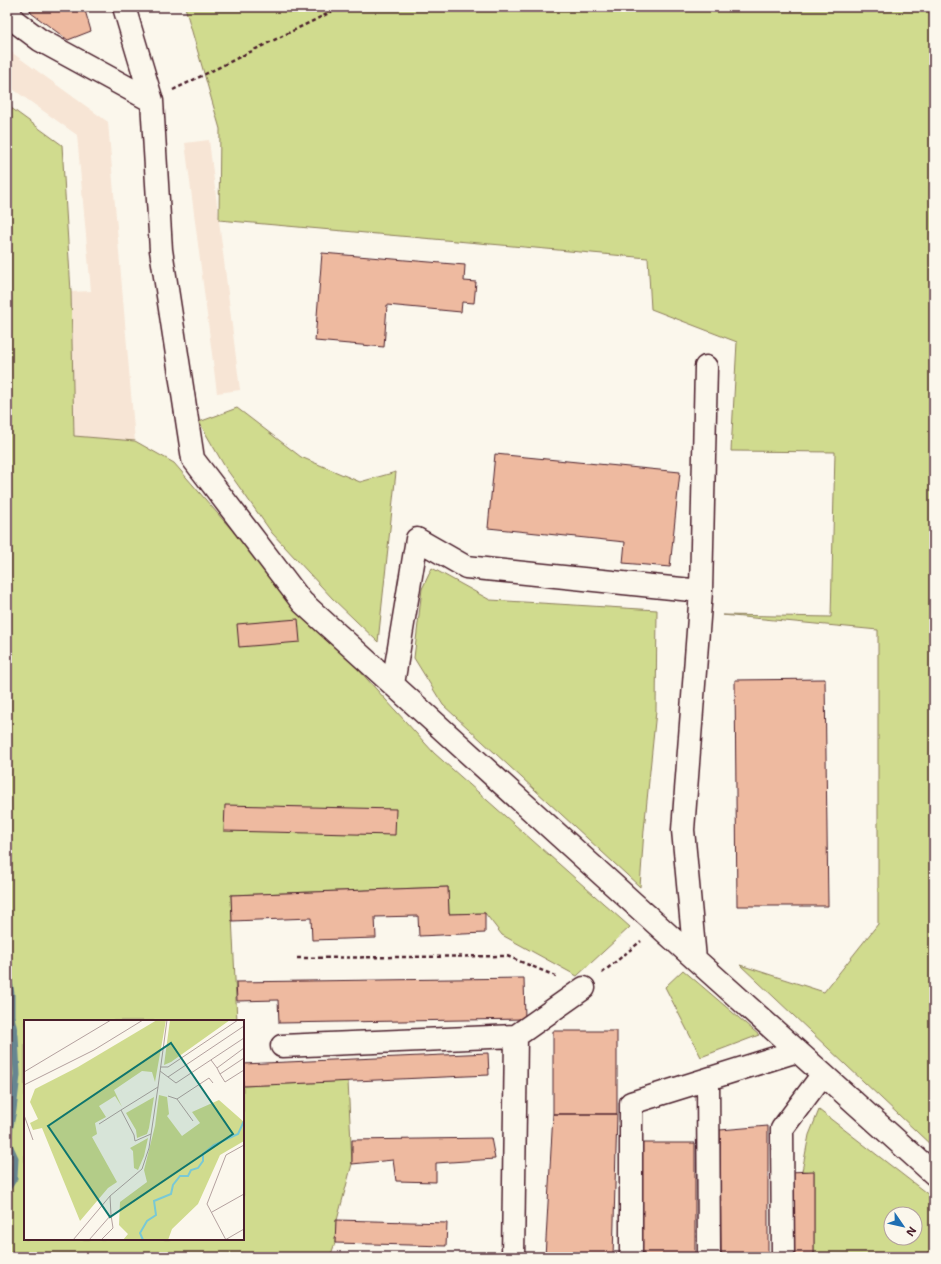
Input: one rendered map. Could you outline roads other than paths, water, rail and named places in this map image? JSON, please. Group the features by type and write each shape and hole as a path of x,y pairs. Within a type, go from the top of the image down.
{"lane":[{"path":"124,7 152,101 161,250 192,459 302,602 934,1174"},
{"path":"9,14 40,40 152,101"},
{"path":"695,959 683,830 701,591 706,366"},
{"path":"393,684 417,539 466,567 701,591"},
{"path":"282,1046 516,1036 584,988"},
{"path":"514,1257 516,1036"},
{"path":"630,1257 631,1103 797,1051"},
{"path":"783,1257 782,1129 823,1074"},
{"path":"708,1079 709,1257"}],"waterway":[{"path":"7,968 11,994 11,1016 15,1036 17,1075 13,1110 7,1141 15,1158 14,1178 7,1189"}]}
